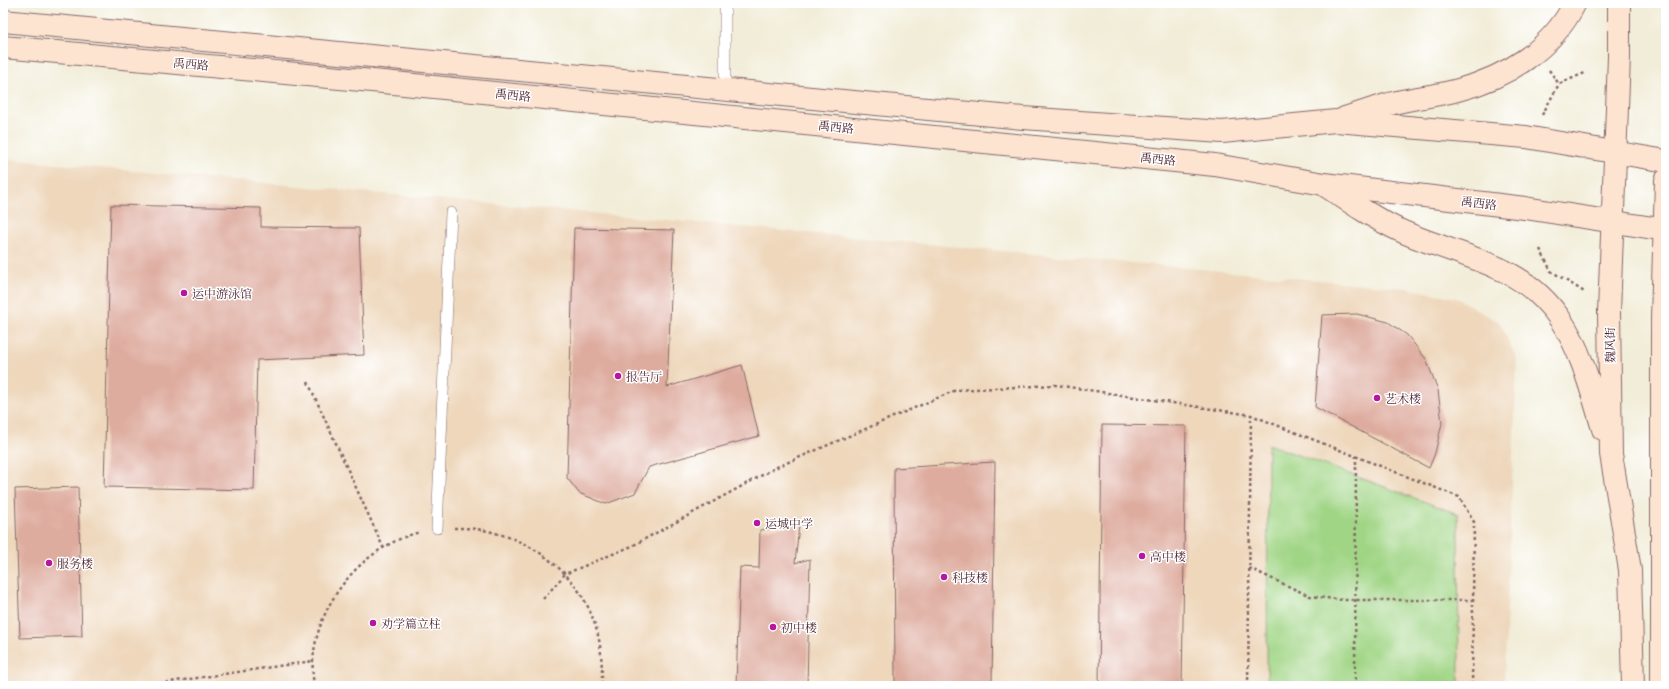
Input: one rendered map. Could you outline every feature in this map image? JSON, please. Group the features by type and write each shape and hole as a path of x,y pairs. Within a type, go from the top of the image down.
{"main road":[{"path":"1336,121 1389,104 1458,90 1502,74 1537,51 1549,40 1575,3"},
{"name":"魏风街","path":"1619,3 1616,152 1609,312 1611,454 1630,570 1633,686"},
{"name":"禹西路","path":"3,21 725,91 1023,118 1222,132 1336,121 1526,137 1666,161"},
{"name":"禹西路","path":"3,47 394,83 1215,165 1324,184 1525,208 1665,230"},
{"path":"1662,686 1666,180"},
{"path":"1324,184 1365,213 1399,230 1482,259 1515,277 1540,296 1560,319 1571,337 1595,402 1611,454"}],"lane":[{"path":"725,3 725,91"},
{"path":"437,528 450,214"}],"path":[{"path":"1548,67 1559,84"},
{"path":"1542,115 1559,84 1587,72"},
{"path":"1540,249 1551,271 1590,296"},
{"path":"308,382 383,547"},
{"path":"543,599 565,574 632,546 777,467 956,390 1056,385 1251,415 1459,497 1474,522 1472,686"},
{"path":"1248,686 1251,415"},
{"path":"1355,686 1356,456"},
{"path":"314,686 313,661 319,627 334,596 356,568 383,547 409,535 437,528 472,527 507,535 538,551 565,574 584,599 596,628 602,658 602,686"},
{"path":"1250,568 1310,596 1343,600 1473,600"},
{"path":"142,686 313,661"}],"shaded area":[{"name":"运城中学","path":"3,159 1405,288 1457,298 1500,323 1517,360 1504,686 3,686"}],"green space":[{"path":"1268,444 1458,514 1459,684 1267,685"}],"building":[{"name":"运中游泳馆","path":"111,205 261,208 261,227 359,228 364,355 257,360 254,490 104,487"},
{"name":"报告厅","path":"574,228 674,230 667,387 742,365 759,436 649,467 635,493 606,504 579,493 567,478"},
{"name":"艺术楼","path":"1357,314 1388,322 1407,335 1426,359 1438,390 1442,423 1435,453 1429,468 1315,407 1322,315"},
{"name":"高中楼","path":"1102,425 1186,426 1182,686 1099,686"},
{"name":"科技楼","path":"995,462 992,686 895,686 894,468"},
{"name":"服务楼","path":"78,487 82,636 20,638 15,489"},
{"name":"初中楼","path":"799,525 795,563 810,559 807,686 736,686 740,567 759,568 760,530"}],"place":[{"name":"运中游泳馆","path":"184,293"},
{"name":"报告厅","path":"618,376"},
{"name":"艺术楼","path":"1377,398"},
{"name":"运城中学","path":"757,523"},
{"name":"高中楼","path":"1142,556"},
{"name":"服务楼","path":"49,563"},
{"name":"科技楼","path":"944,577"},
{"name":"劝学篇立柱","path":"373,623"},
{"name":"初中楼","path":"773,627"}]}
